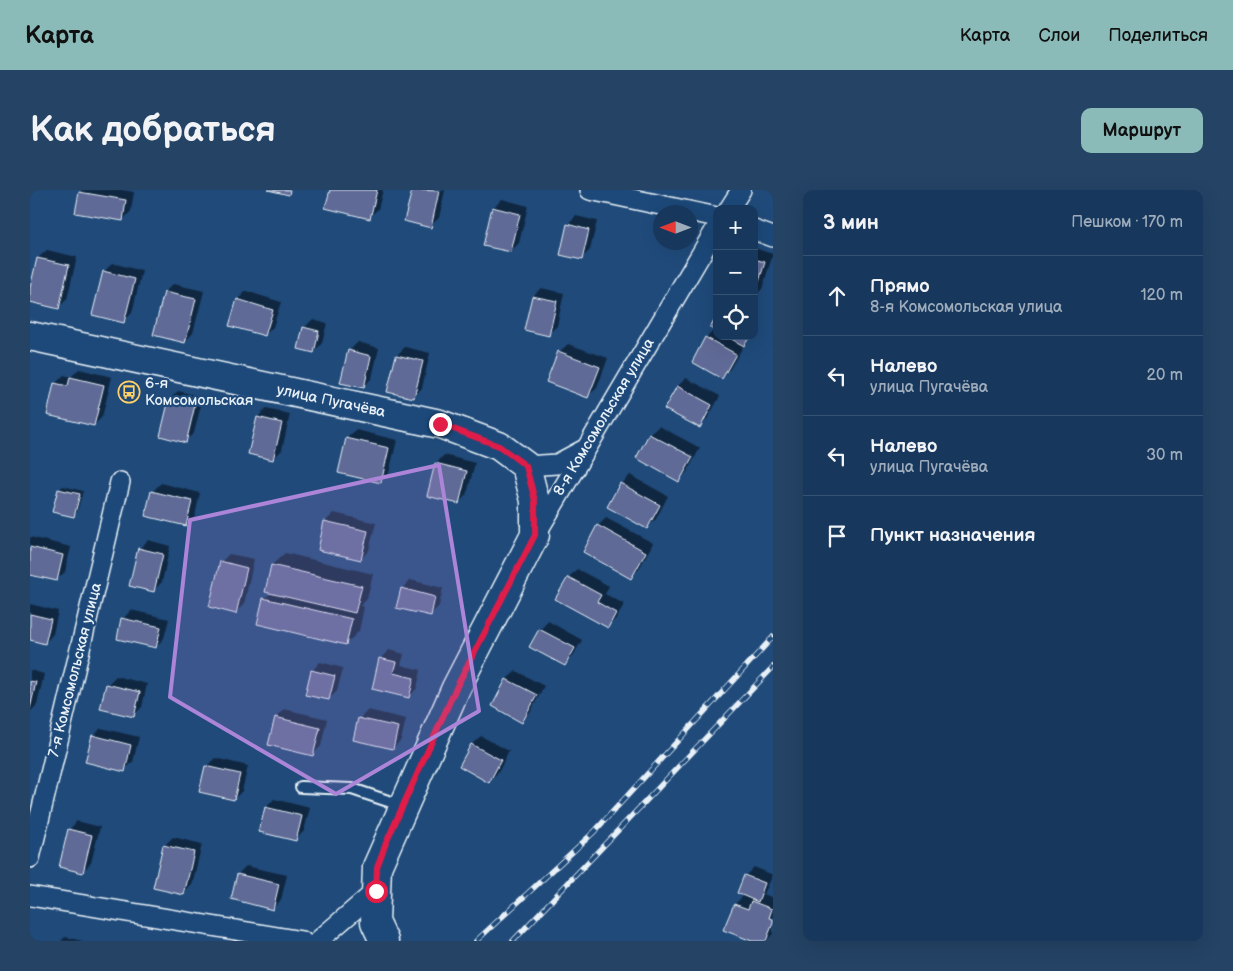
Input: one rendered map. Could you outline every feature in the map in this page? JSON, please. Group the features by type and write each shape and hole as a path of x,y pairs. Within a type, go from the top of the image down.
{"main road":[{"name":"улица Пугачёва","path":"30,336 440,424 499,446 526,466"},
{"path":"526,466 535,501 535,535"},
{"name":"8-я Комсомольская улица","path":"384,941 375,922 377,867 456,688 535,535"},
{"path":"376,891 387,917 404,941"}],"street":[{"path":"590,190 713,216"},
{"path":"731,205 741,190"},
{"path":"758,231 773,237"},
{"name":"8-я Комсомольская улица","path":"535,535 713,234"},
{"path":"526,466 557,464 585,449"},
{"name":"7-я Комсомольская улица","path":"30,858 120,482"},
{"path":"318,941 376,891"},
{"path":"30,896 302,941"}],"lane":[{"path":"301,787 352,790 403,806"}],"highlighted area":[{"path":"439,465 479,711 336,794 170,697 190,520"}],"building":[{"path":"268,190 290,190 289,195"},
{"path":"330,190 377,190 370,219 325,208"},
{"path":"412,190 439,191 431,228 404,221"},
{"path":"79,192 126,200 123,221 75,213"},
{"path":"492,207 520,214 511,252 483,246"},
{"path":"567,224 589,230 582,260 560,255"},
{"path":"37,258 69,265 59,309 30,302 30,288"},
{"path":"758,260 765,262 758,285"},
{"path":"103,271 135,279 124,323 92,315"},
{"path":"164,292 196,299 185,343 153,335"},
{"path":"532,296 557,301 549,336 524,330"},
{"path":"237,299 273,310 265,336 229,326"},
{"path":"303,327 319,331 314,353 298,349"},
{"path":"705,337 736,354 722,379 692,362"},
{"path":"733,340 748,340 744,346"},
{"path":"348,350 371,356 364,388 340,383"},
{"path":"558,351 600,367 588,398 546,382"},
{"path":"396,355 423,361 414,398 387,392"},
{"path":"70,377 104,385 94,426 47,415 54,383 68,386"},
{"path":"677,386 712,405 700,428 664,409"},
{"path":"169,399 195,405 186,443 160,436"},
{"path":"257,417 282,423 273,460 248,454"},
{"path":"649,434 693,457 679,482 636,458"},
{"path":"346,438 389,448 381,483 338,473"},
{"path":"435,463 467,471 459,504 427,496"},
{"path":"620,483 660,505 647,529 607,507"},
{"path":"58,489 80,494 74,517 52,512"},
{"path":"151,491 192,501 186,526 145,516"},
{"path":"324,521 368,531 361,560 318,550"},
{"path":"597,525 646,552 631,579 583,552"},
{"path":"30,547 63,555 57,581 30,575"},
{"path":"138,548 163,554 154,592 129,586"},
{"path":"220,561 247,568 236,614 209,607"},
{"path":"271,565 362,586 355,613 265,592"},
{"path":"568,577 601,595 597,602 616,613 608,628 555,599"},
{"path":"401,588 435,597 431,616 396,608"},
{"path":"263,598 352,619 346,645 257,624"},
{"path":"30,614 51,619 45,644 30,640"},
{"path":"121,618 161,627 156,648 117,639"},
{"path":"539,629 575,648 565,666 529,647"},
{"path":"379,658 396,662 393,673 414,678 409,698 372,689"},
{"path":"311,670 335,676 329,700 305,695"},
{"path":"506,679 537,695 522,723 492,706"},
{"path":"30,681 36,682 30,709"},
{"path":"106,684 140,692 134,717 100,709"},
{"path":"275,717 320,728 313,756 268,745"},
{"path":"358,718 398,727 393,749 353,740"},
{"path":"92,735 131,745 125,772 85,762"},
{"path":"471,744 501,760 489,783 459,766"},
{"path":"205,766 240,774 234,800 199,792"},
{"path":"265,807 302,816 296,841 259,832"},
{"path":"68,829 92,835 83,873 59,867"},
{"path":"163,845 194,852 184,895 153,888"},
{"path":"237,874 279,884 273,910 231,899"},
{"path":"744,875 765,883 758,902 737,893"},
{"path":"751,901 772,909 769,918 773,919 773,923 766,941 752,941 723,930 734,904 748,909"}],"railway":[{"path":"476,941 594,832 773,637"},
{"path":"513,941 773,667"}],"place":[{"name":"6-я Комсомольская","path":"129,392"}],"route":[{"path":"376,891 377,867 386,843 456,688 535,535 535,501 526,466 499,446 440,424"}]}
